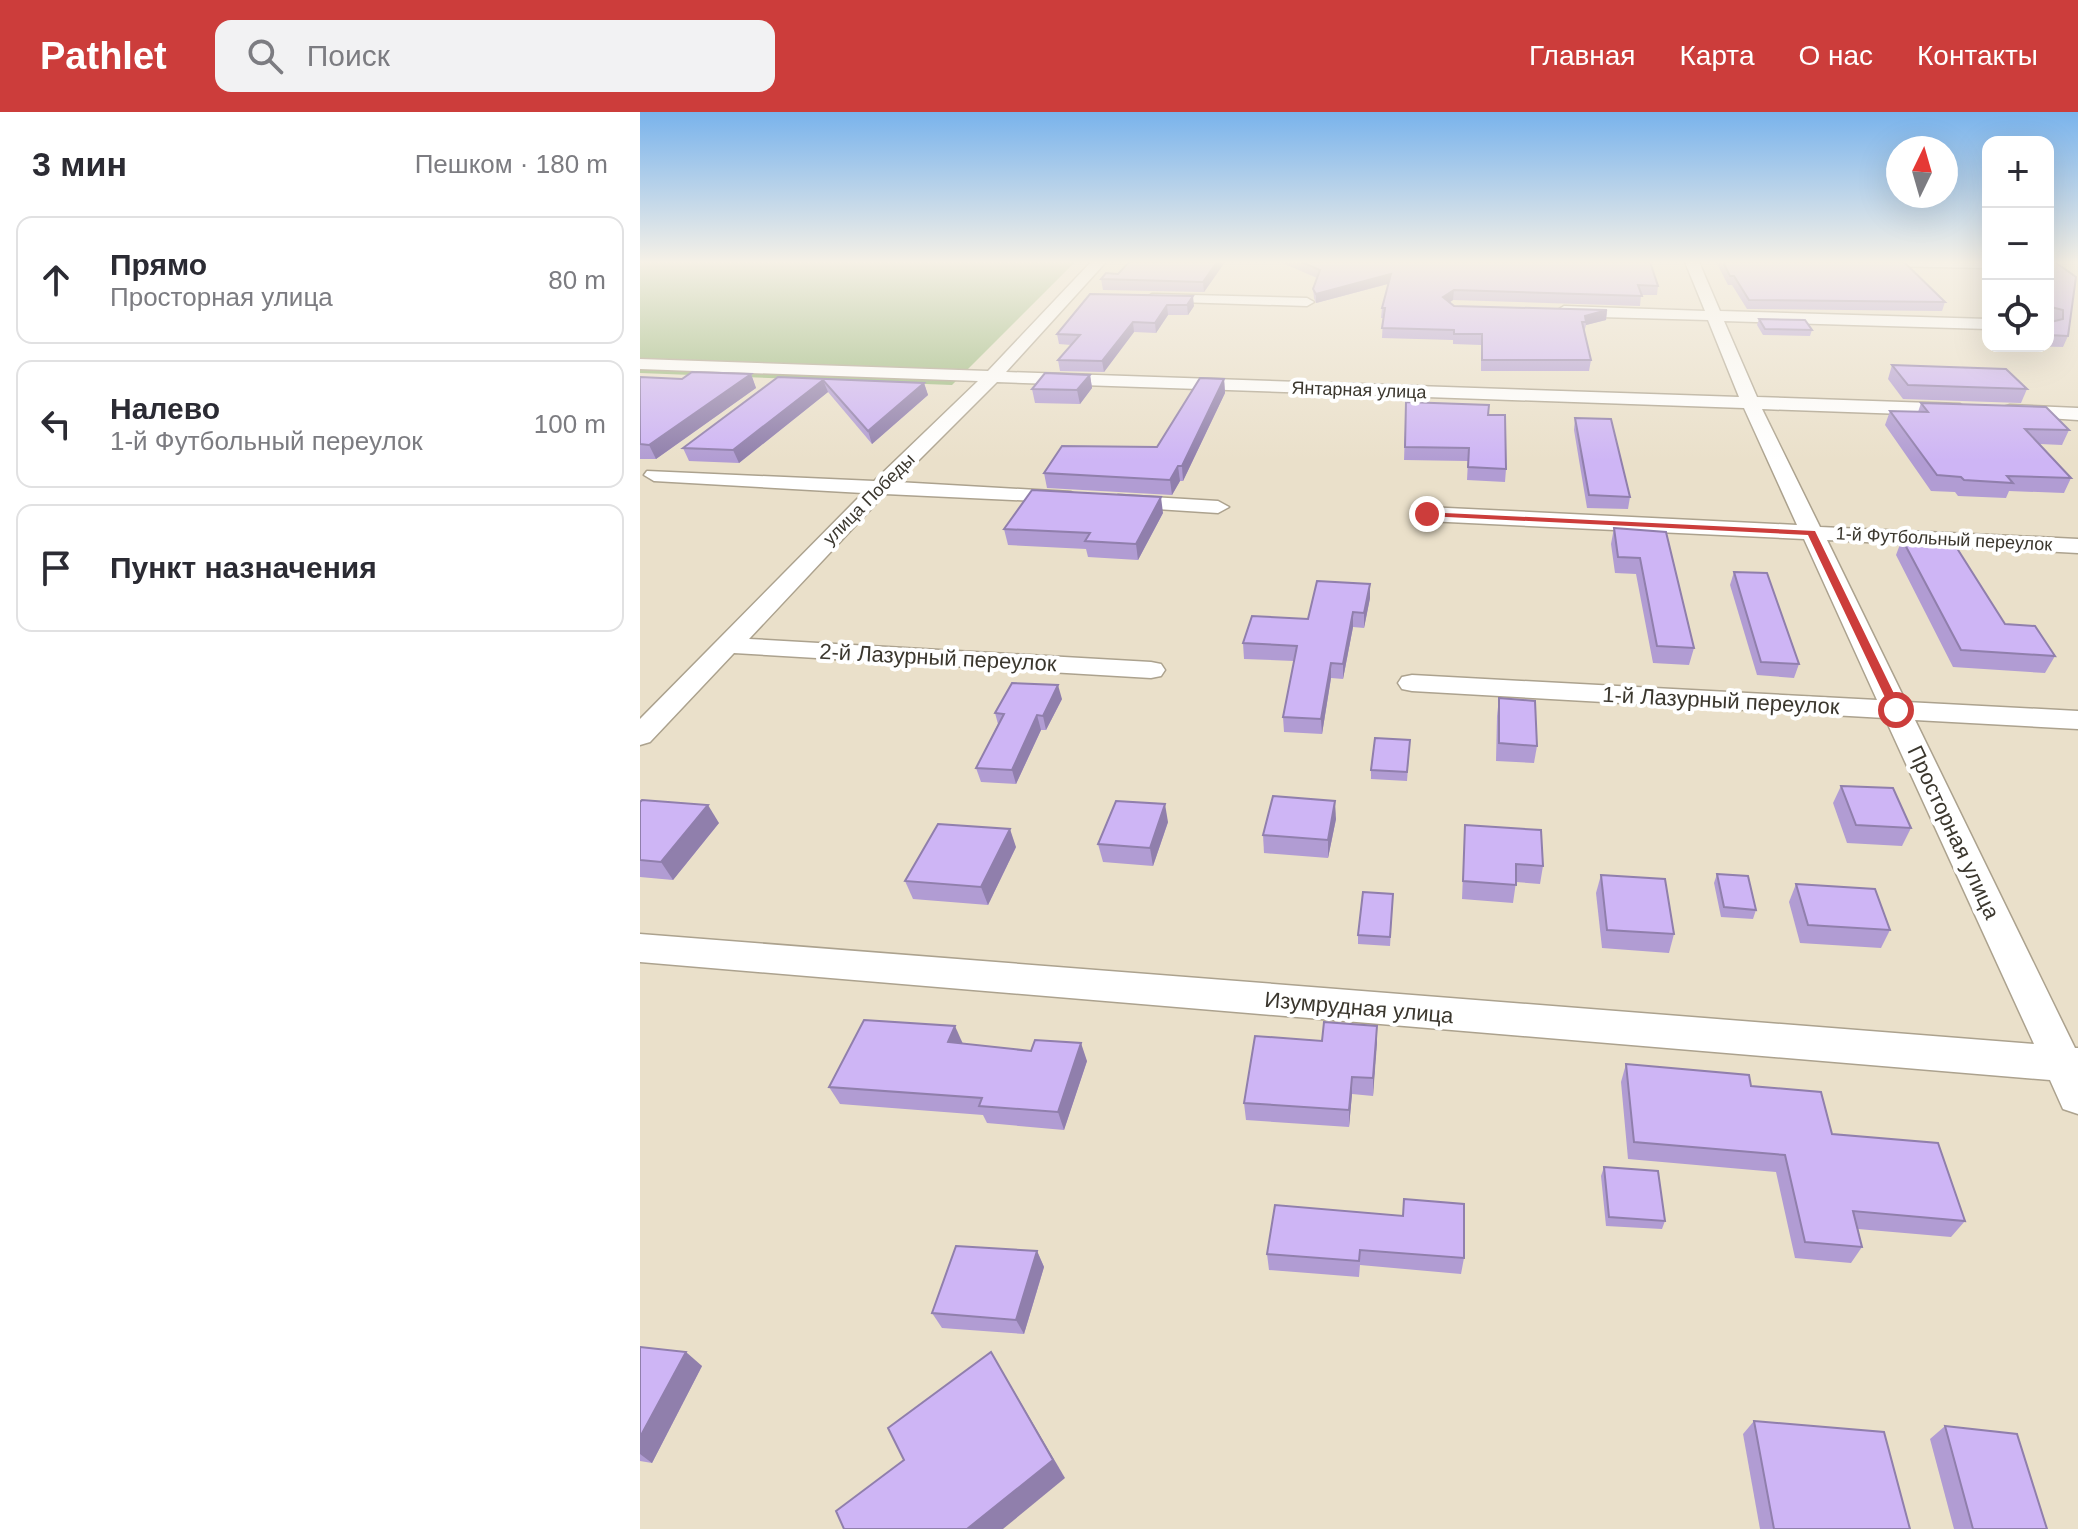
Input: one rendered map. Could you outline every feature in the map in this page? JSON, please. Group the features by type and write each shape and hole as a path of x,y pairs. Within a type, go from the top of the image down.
{"street":[{"name":"улица Победы","path":"640,736 881,486 1043,328"},
{"name":"Просторная улица","path":"1720,328 1750,402 2073,1075"},
{"name":"Янтарная улица","path":"640,364 2078,414"},
{"path":"647,479 678,456"},
{"path":"647,479 881,486 1218,507"},
{"name":"1-й Футбольный переулок","path":"1427,514 2078,546"},
{"name":"2-й Лазурный переулок","path":"725,645 1151,670"},
{"name":"1-й Лазурный переулок","path":"1412,683 2078,720"},
{"name":"Изумрудная улица","path":"640,948 2073,1075"}],"green space":[{"path":"640,328 1009,328 952,385 640,373"}],"building":[{"path":"1062,328 1128,328 1102,361 1058,360 1080,335 1057,334"},
{"path":"1387,328 1583,328 1591,360 1482,360 1482,334 1454,334 1454,330"},
{"path":"1811,328 1812,330 1765,329"},
{"path":"2054,328 2069,328 2068,336 2054,335"},
{"path":"1892,365 2006,369 2027,389 1908,385"},
{"path":"692,372 751,374 649,445 640,444 640,377 682,379"},
{"path":"1045,373 1090,375 1077,390 1032,389"},
{"path":"778,377 924,383 868,431 823,380 733,450 683,448"},
{"path":"1200,378 1224,379 1182,466 1178,466 1170,480 1044,473 1062,446 1157,447"},
{"path":"1406,402 1489,405 1488,415 1505,415 1506,469 1468,467 1469,448 1405,447"},
{"path":"1921,403 2046,407 2069,430 2025,429 2071,478 2007,476 2013,483 1937,475 1890,411 1928,412"},
{"path":"1575,418 1611,419 1630,497 1589,495"},
{"path":"1032,490 1161,497 1136,544 1085,541 1090,533 1004,529"},
{"path":"1614,528 1666,532 1694,648 1657,646 1640,558 1618,557"},
{"path":"1902,539 1953,542 2005,624 2035,626 2055,656 1961,650"},
{"path":"1734,572 1767,573 1799,664 1761,662"},
{"path":"1317,581 1370,584 1364,613 1353,612 1343,664 1331,663 1321,719 1283,717 1297,646 1243,643 1252,616 1308,619"},
{"path":"1012,683 1058,685 1043,716 1037,715 1012,770 976,768 1004,714 995,713"},
{"path":"1499,698 1535,701 1537,746 1499,743"},
{"path":"1375,738 1410,740 1407,772 1371,770"},
{"path":"1841,786 1893,788 1911,828 1856,825"},
{"path":"1273,796 1335,801 1328,840 1263,835"},
{"path":"642,800 708,805 661,862 640,860"},
{"path":"1116,801 1165,804 1150,848 1098,844"},
{"path":"938,824 1010,829 981,887 905,881"},
{"path":"1465,825 1541,830 1543,866 1516,864 1516,885 1463,881"},
{"path":"1717,874 1748,876 1756,910 1724,907"},
{"path":"1601,875 1665,879 1674,934 1607,930"},
{"path":"1796,884 1875,889 1890,930 1808,925"},
{"path":"1363,892 1393,894 1390,937 1358,935"},
{"path":"864,1020 955,1026 948,1042 1031,1051 1035,1040 1081,1043 1058,1112 979,1106 982,1098 829,1087"},
{"path":"1324,1022 1377,1026 1373,1078 1352,1077 1349,1110 1244,1103 1255,1036 1322,1041"},
{"path":"1626,1064 1749,1075 1751,1086 1821,1092 1832,1134 1938,1143 1965,1221 1853,1211 1862,1247 1805,1242 1785,1155 1634,1142"},
{"path":"1604,1167 1658,1171 1665,1221 1609,1217"},
{"path":"1404,1199 1464,1204 1464,1258 1360,1250 1359,1261 1267,1254 1275,1205 1403,1216"},
{"path":"956,1246 1037,1251 1016,1320 932,1313"},
{"path":"640,1347 686,1352 640,1437"},
{"path":"991,1352 1053,1460 967,1529 844,1529 836,1511 904,1460 888,1428"},
{"path":"1754,1421 1884,1432 1910,1529 1774,1529"},
{"path":"1945,1426 2017,1434 2047,1529 1973,1529"}],"route":[{"path":"1427,514 1812,533 1896,710"}]}
